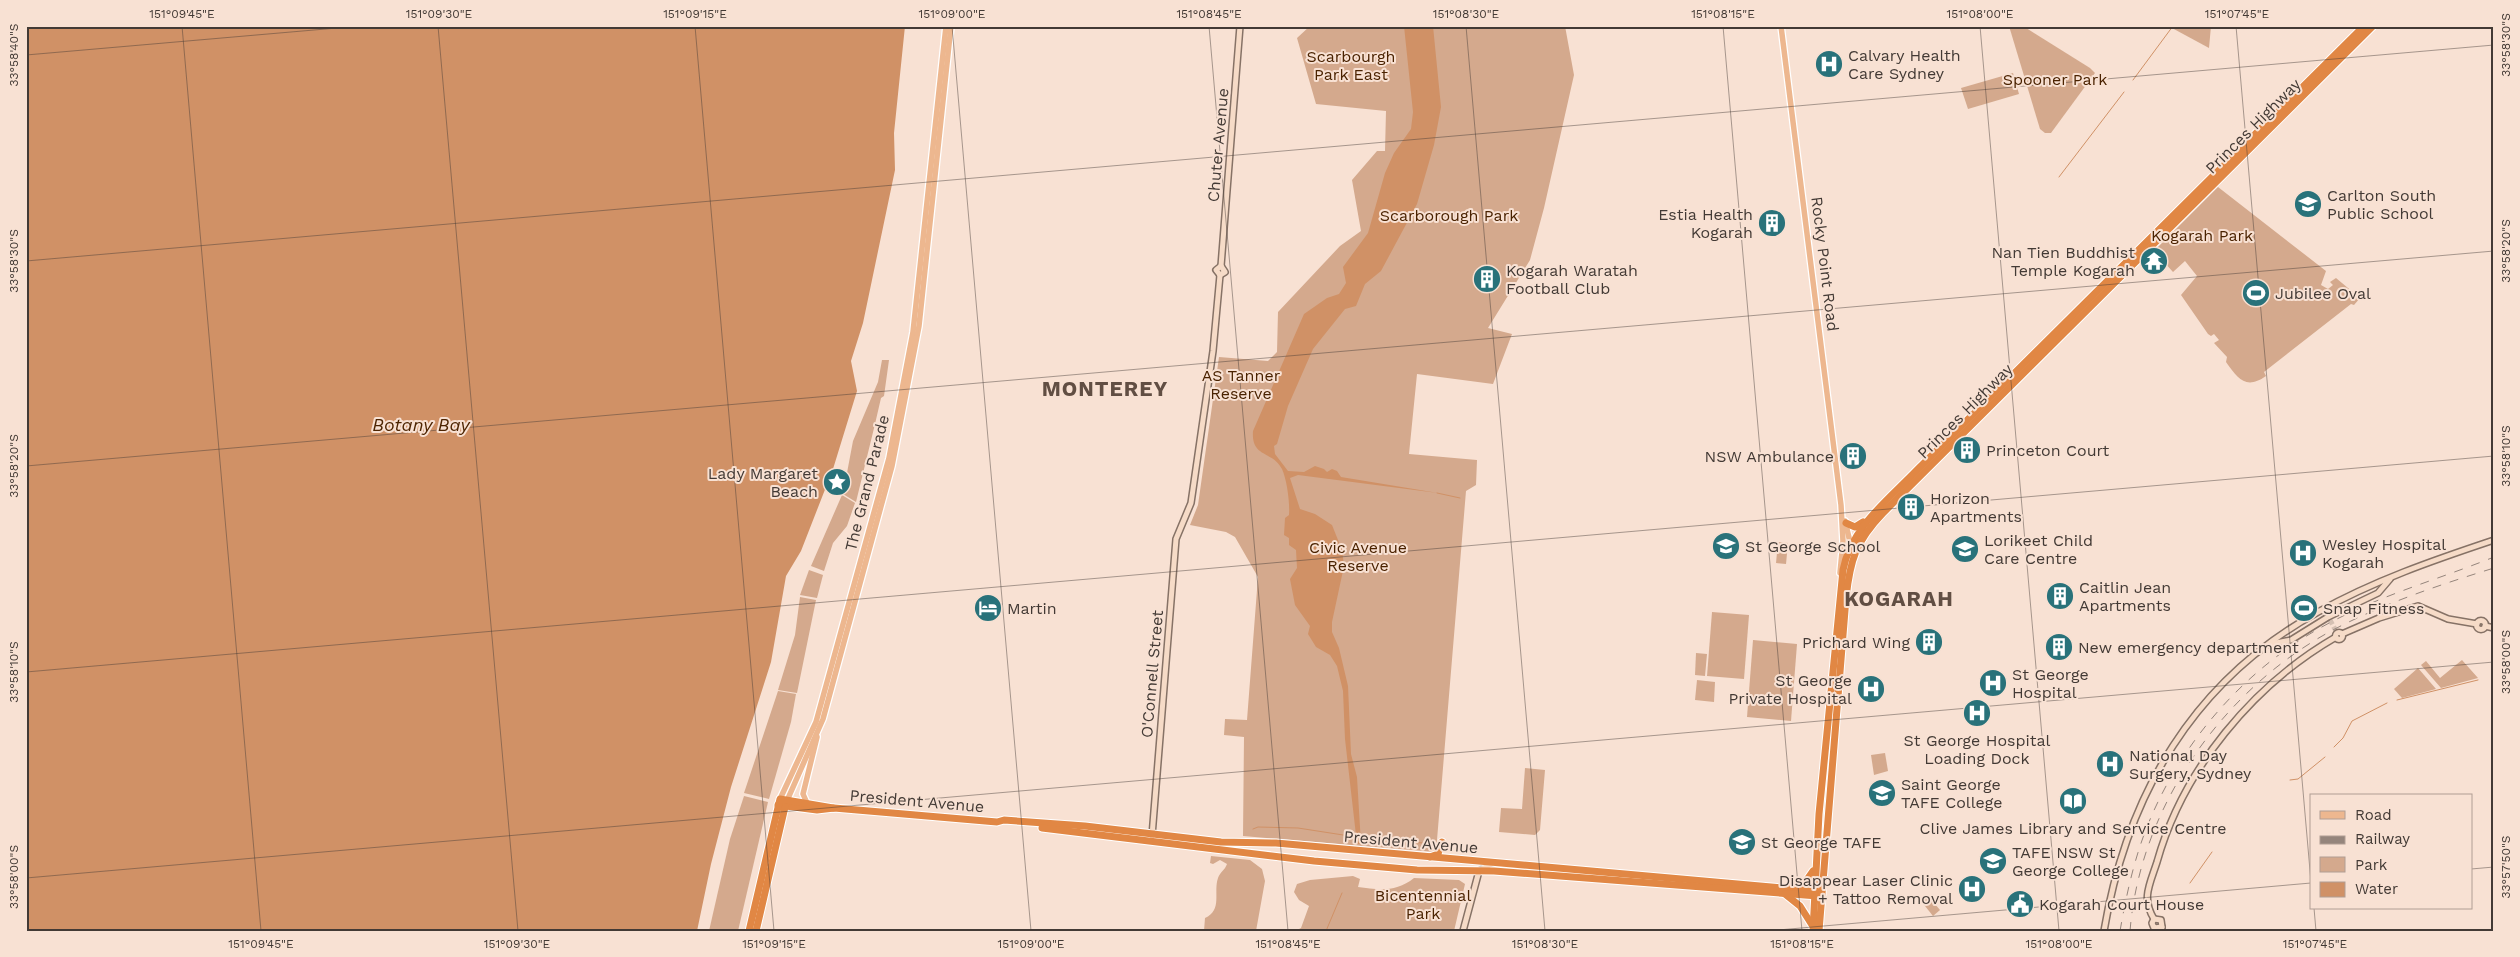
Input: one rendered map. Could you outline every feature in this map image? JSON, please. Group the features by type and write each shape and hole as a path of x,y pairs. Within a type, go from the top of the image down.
{"highway":[{"name":"Princes Highway","path":"1818,894 1815,865 1840,596 1844,563 1851,544 1878,509 2364,26"},
{"name":"Princes Highway","path":"1815,930 1849,573 1853,555 1862,537 1883,513 2372,26"},
{"path":"1846,522 1852,527 1858,526 1878,509"},
{"name":"President Avenue","path":"782,803 807,803 834,808 1152,838 1276,843 1818,894"},
{"name":"President Avenue","path":"782,803 817,810 834,808"},
{"name":"The Grand Parade","path":"749,931 782,803"},
{"name":"The Grand Parade","path":"756,931 782,803"},
{"name":"President Avenue","path":"1152,838 1251,855 1417,870 1479,871 1787,891"},
{"path":"1427,858 1438,854 1442,842"},
{"path":"1815,865 1808,878 1787,891 1800,906 1815,930"},
{"name":"President Avenue","path":"1643,881 1680,885"}],"main road":[{"name":"The Grand Parade","path":"782,803 818,716 888,465 913,332 946,26"},
{"name":"The Grand Parade","path":"782,803 818,733 889,480 918,334 950,26"},
{"name":"Chuter Avenue","path":"1188,512 1194,484 1213,351 1220,275 1225,272 1221,266 1240,26"},
{"name":"Rocky Point Road","path":"1781,26 1841,505 1843,541 1838,587 1840,596"},
{"name":"Rocky Point Road","path":"1841,505 1853,555"},
{"name":"O'Connell Street","path":"1152,838 1175,546 1179,530 1188,512"},
{"path":"2104,931 2113,883 2138,809 2172,744 2216,690 2248,659 2319,611 2390,578 2494,540"},
{"path":"2267,645 2294,638 2378,594 2390,578"},
{"path":"2164,929 2161,920 2154,920 2146,901 2158,858 2176,810 2202,766 2234,723 2260,696 2304,656 2338,634 2379,618 2418,606 2448,619 2477,624 2483,620 2485,626 2494,628"},
{"path":"2283,634 2287,638 2294,638"},
{"path":"807,803 803,794 816,750 818,733"},
{"path":"1463,931 1479,871 1491,864"}],"green space":[{"path":"1310,26 1565,26 1574,75 1544,208 1530,260 1488,328 1512,334 1493,384 1417,374 1409,454 1477,460 1476,485 1466,491 1436,852 1243,836 1244,737 1224,735 1225,719 1247,720 1258,577 1235,537 1226,532 1190,525 1198,505 1219,357 1268,361 1277,352 1278,312 1340,246 1361,231 1352,180 1377,151 1385,151 1386,111 1316,104 1297,38"},
{"name":"Spooner Park","path":"2009,26 2023,26 2095,73 2051,133 2045,133 2040,129"},
{"path":"2171,26 2211,26 2209,48 2172,28"},
{"path":"2013,73 2019,94 1968,109 1961,88"},
{"name":"Kogarah Park","path":"2218,187 2326,271 2321,285 2328,289 2333,285 2330,282 2336,278 2360,298 2354,305 2351,304 2264,372 2266,376 2253,382 2243,381 2234,373 2226,362 2227,357 2214,343 2219,340 2214,334 2211,336 2208,334 2181,295 2197,276 2185,261 2173,272 2154,251"},
{"path":"882,360 889,360 884,396 881,398 856,502 843,494 853,441 878,382"},
{"path":"842,495 855,503 847,526 833,543 824,571 811,566"},
{"path":"1778,542 1788,543 1786,564 1776,563"},
{"path":"809,570 823,575 817,598 800,595"},
{"path":"800,597 816,600 797,693 778,690 795,635"},
{"path":"1712,612 1749,615 1744,679 1707,676"},
{"path":"1753,640 1797,644 1791,721 1747,717"},
{"path":"1696,653 1707,654 1705,676 1695,675"},
{"path":"2462,660 2478,678 2441,688 2421,665 2426,661 2440,678"},
{"path":"2418,668 2436,689 2402,698 2394,689"},
{"path":"1697,680 1715,682 1714,702 1695,700"},
{"path":"778,691 796,694 791,722 769,799 744,793"},
{"path":"1885,753 1888,771 1874,775 1871,755"},
{"path":"1525,768 1545,770 1540,830 1535,835 1499,832 1501,808 1522,809"},
{"path":"744,796 768,802 738,931 709,931 730,839"},
{"path":"1211,856 1250,860 1262,869 1265,881 1256,931 1204,931 1205,918 1211,915 1216,906 1218,878 1227,864 1220,860 1213,864 1210,863"},
{"name":"Bicentennial Park","path":"1353,876 1360,879 1358,887 1380,889 1401,886 1414,878 1459,880 1465,884 1454,931 1295,931 1301,928 1309,906 1299,900 1294,892 1297,884 1310,880"},
{"path":"1928,896 1940,910 1933,916 1921,901"}],"water":[{"name":"Botany Bay","path":"26,26 905,26 894,133 895,170 863,323 851,361 857,391 833,469 801,551 786,576 771,662 731,787 711,864 697,931 26,931"},
{"path":"1404,26 1433,26 1441,107 1434,145 1417,204 1381,271 1365,284 1356,306 1345,309 1313,349 1288,406 1277,444 1274,446 1275,454 1288,471 1304,472 1315,466 1327,472 1332,469 1337,471 1341,477 1438,493 1298,475 1290,478 1300,509 1315,514 1332,525 1342,550 1344,566 1332,622 1332,632 1339,648 1348,686 1351,754 1357,777 1361,844 1357,844 1345,739 1343,691 1337,666 1330,655 1316,647 1308,634 1310,626 1295,605 1290,579 1297,568 1296,550 1289,545 1289,538 1284,535 1285,518 1289,515 1288,492 1285,479 1278,463 1255,446 1253,431 1304,314 1327,298 1339,294 1346,283 1343,267 1368,233 1385,173 1394,153 1411,129 1413,112"}],"waterway":[{"path":"2133,80 2173,26"},
{"path":"2059,177 2124,92"},
{"path":"1437,493 1460,498"},
{"path":"2397,700 2478,680"},
{"path":"2334,747 2343,738 2352,721 2387,703"},
{"path":"2290,780 2298,779 2325,757"},
{"path":"1253,829 1258,827 1298,828 1356,837"},
{"path":"1360,838 1388,844 1428,844"},
{"path":"2190,883 2212,852"},
{"path":"1326,931 1342,893"}],"tunnel":[{"path":"2330,620 2336,631"}],"railway":[{"path":"2120,931 2127,893 2137,856 2160,798 2178,766 2199,735 2248,680 2276,657 2307,636 2339,618 2396,593 2494,557"},
{"path":"2130,931 2137,885 2150,840 2170,797 2194,756 2223,719 2255,685 2292,656 2350,621 2411,596 2494,568"}],"place":[{"name":"Calvary Health Care Sydney","path":"1829,64"},
{"name":"Carlton South Public School","path":"2308,204"},
{"name":"Estia Health Kogarah","path":"1772,223"},
{"name":"Nan Tien Buddhist Temple Kogarah","path":"2154,261"},
{"name":"Kogarah Waratah Football Club","path":"1487,279"},
{"name":"Jubilee Oval","path":"2256,293"},
{"name":"Princeton Court","path":"1967,450"},
{"name":"NSW Ambulance","path":"1853,456"},
{"name":"Lady Margaret Beach","path":"837,482"},
{"name":"Horizon Apartments","path":"1911,507"},
{"name":"St George School","path":"1726,546"},
{"name":"Lorikeet Child Care Centre","path":"1965,549"},
{"name":"Wesley Hospital Kogarah","path":"2303,553"},
{"name":"Caitlin Jean Apartments","path":"2060,596"},
{"name":"Martin","path":"988,608"},
{"name":"Snap Fitness","path":"2304,608"},
{"name":"Prichard Wing","path":"1929,642"},
{"name":"New emergency department","path":"2059,647"},
{"name":"St George Hospital","path":"1993,683"},
{"name":"St George Private Hospital","path":"1871,689"},
{"name":"St George Hospital Loading Dock","path":"1977,713"},
{"name":"National Day Surgery, Sydney","path":"2110,764"},
{"name":"Saint George TAFE College","path":"1882,793"},
{"name":"Clive James Library and Service Centre","path":"2073,801"},
{"name":"St George TAFE","path":"1742,842"},
{"name":"TAFE NSW St George College","path":"1993,861"},
{"name":"Disappear Laser Clinic + Tattoo Removal","path":"1972,889"},
{"name":"Kogarah Court House","path":"2020,904"}],"district":[{"name":"MONTEREY","path":"1105,388"},
{"name":"KOGARAH","path":"1899,598"}],"park label":[{"name":"Scarbourgh Park East","path":"1351,65"},
{"name":"Scarborough Park","path":"1449,215"},
{"name":"AS Tanner Reserve","path":"1241,384"},
{"name":"Civic Avenue Reserve","path":"1358,556"}]}
